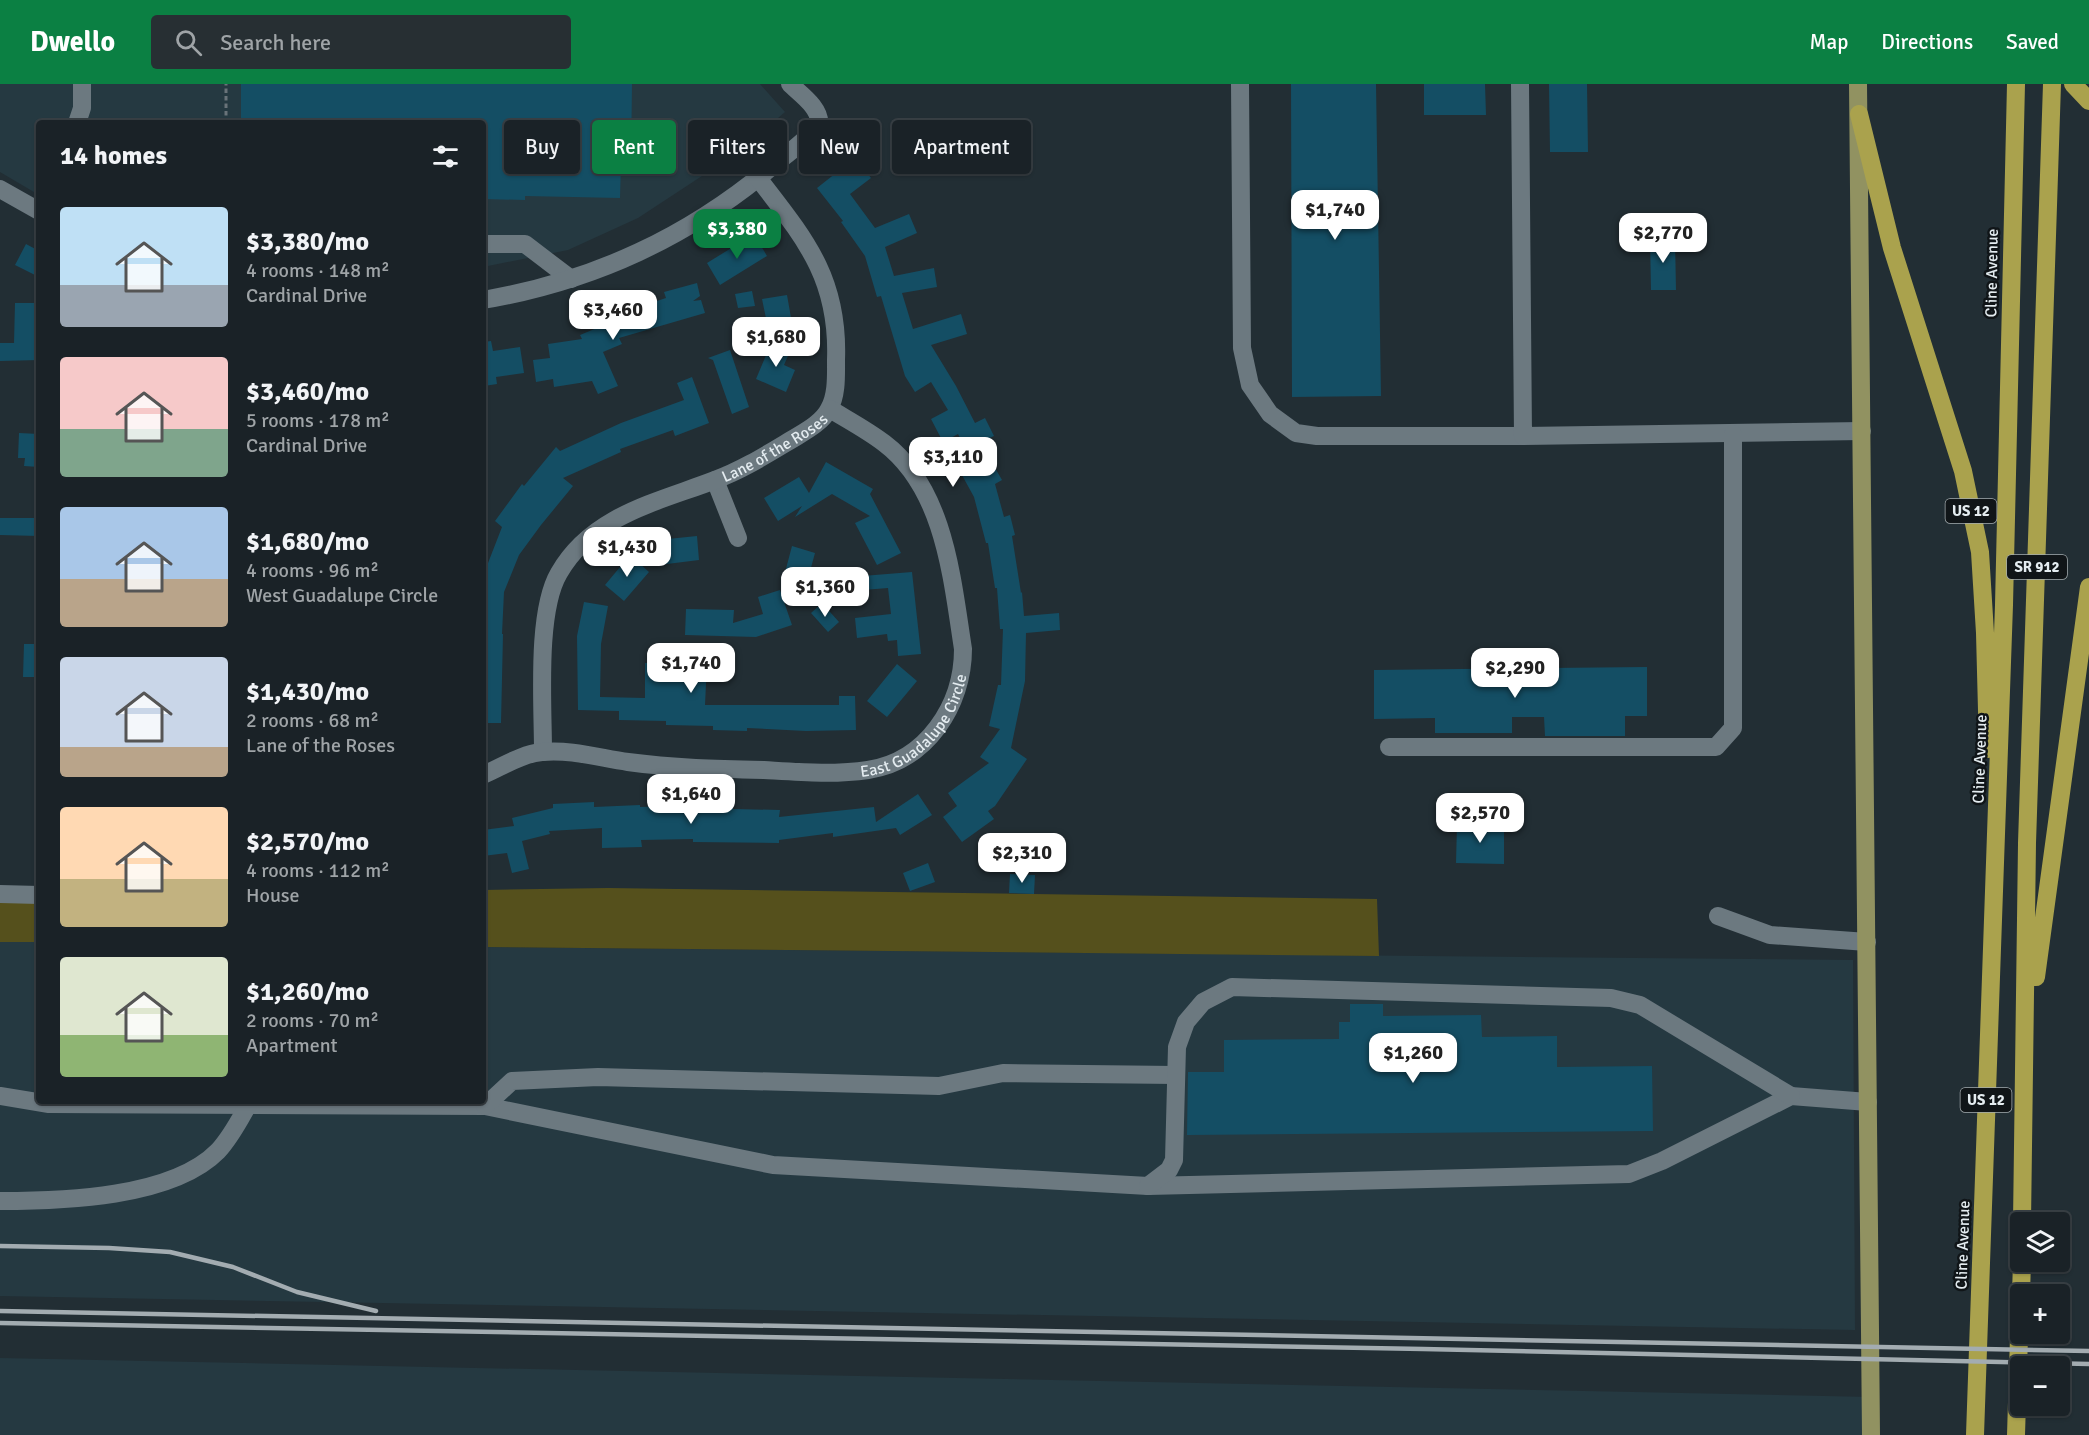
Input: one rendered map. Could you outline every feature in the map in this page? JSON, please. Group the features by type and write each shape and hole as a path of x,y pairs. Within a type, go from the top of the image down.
{"highway":[{"name":"Cline Avenue","path":"1975,1435 2004,605 2016,84"},
{"name":"SR 912","path":"2026,1050 2028,832 2052,84"},
{"path":"2073,84 2089,101"},
{"name":"US 12","path":"1859,114 1892,248 1963,471 1980,552 1993,923"},
{"path":"2026,1050 2089,587"},
{"name":"US 12","path":"2022,1212 2026,1050"},
{"path":"2016,1435 2019,1344"}],"main road":[{"name":"US 12","path":"1858,84 1859,114"},
{"path":"1859,114 1871,1435"}],"street":[{"path":"78,120 82,108 82,84"},
{"path":"486,300 513,295 604,268 668,237 714,210 758,178 816,129 819,119 816,110 790,84"},
{"path":"1240,84 1242,348 1250,386 1270,414 1296,433 1317,436 1523,436 1862,431"},
{"path":"1520,84 1523,436"},
{"path":"758,178 802,235 825,279 832,304 837,349 834,393 830,409"},
{"path":"0,189 36,206"},
{"path":"486,244 525,244 571,279"},
{"name":"Lane of the Roses","path":"543,752 546,608 555,581 568,559 598,530 618,517 641,505 715,480 756,462 823,419 830,409"},
{"name":"East Guadalupe Circle","path":"486,774 526,756 543,752 566,752 643,764 691,767 845,772 870,770 898,761 916,750 931,736 952,705 961,679 963,664 963,649 945,546 936,516 925,494 902,460 885,444 830,409"},
{"path":"1389,747 1716,747 1733,728 1733,434"},
{"name":"Lane of the Roses","path":"715,480 738,538"},
{"path":"0,894 36,895"},
{"path":"1718,916 1770,935 1867,942"},
{"path":"1148,1186 1169,1170 1174,1160 1177,1047 1186,1022 1203,1002 1232,987 1611,998 1640,1005 1791,1096 1868,1102"},
{"path":"485,1106 512,1081 598,1077 939,1086 1003,1073 1176,1075"},
{"path":"0,1096 36,1102"},
{"path":"49,1104 485,1106 773,1165 1148,1186 1629,1173 1662,1161 1791,1096"},
{"path":"0,1201 62,1200 121,1192 161,1183 193,1170 217,1152 232,1134 248,1105"}],"path":[{"path":"226,84 226,120"}],"shaded area":[{"path":"0,84 760,84 785,112 776,120 688,120 688,174 705,174 638,218 568,250 486,266 486,120 36,120 36,193 0,172"},
{"path":"608,888 1377,899 1379,956 486,947 486,890"},
{"path":"0,902 36,903 36,942 0,942"},
{"path":"0,942 36,942 36,1104 486,1104 486,947 1853,960 1855,1330 0,1296"},
{"path":"0,1358 1871,1397 1871,1435 0,1435"}],"building":[{"path":"241,84 632,84 632,120 592,120 592,174 621,174 620,198 525,196 525,200 486,199 486,120 241,120"},
{"path":"1291,84 1376,84 1381,396 1292,397"},
{"path":"1424,84 1485,84 1486,115 1424,115"},
{"path":"1549,84 1587,84 1588,152 1550,152"},
{"path":"835,174 868,174 871,178 850,194 875,228 909,214 917,233 885,247 894,276 934,268 937,287 902,293 913,329 961,314 967,334 931,345 975,423 985,418 994,436 980,442 1002,480 995,484 1004,517 1010,515 1015,535 1012,536 1024,616 1059,613 1060,630 1026,633 1025,681 1011,748 1027,759 995,806 988,811 994,819 962,842 943,817 957,806 948,793 989,763 980,757 1000,729 989,726 998,685 1001,685 1003,629 1000,629 997,588 995,588 988,543 986,543 974,497 957,466 971,458 958,434 943,442 931,419 948,410 931,382 915,392 905,376 881,296 877,297 865,256 841,222 843,221 817,188"},
{"path":"754,234 767,256 720,285 707,263"},
{"path":"1650,239 1675,239 1676,290 1651,290"},
{"path":"26,244 36,249 36,276 15,265"},
{"path":"697,283 700,296 693,301 701,300 705,313 619,338 622,344 603,352 618,386 598,394 592,381 554,387 553,379 536,382 533,360 550,358 548,344 582,339 580,335 621,318 620,313 666,298 664,292"},
{"path":"752,291 755,306 738,308 735,294"},
{"path":"787,295 793,329 769,333 762,299"},
{"path":"15,303 36,303 36,360 0,361 0,343 14,343"},
{"path":"491,341 493,351 520,347 524,373 496,377 497,384 486,386 486,342"},
{"path":"772,341 791,349 784,365 795,370 786,392 756,379"},
{"path":"730,350 749,407 732,414 713,360 708,358"},
{"path":"692,377 709,423 675,436 673,430 620,449 621,452 563,478 573,486 519,555 504,592 501,723 486,723 486,568 502,527 495,521 522,484 524,486 556,447 560,451 621,423 684,400 677,383"},
{"path":"19,433 36,434 36,467 24,466 25,458 18,458"},
{"path":"826,462 873,489 870,494 901,553 877,565 855,523 870,516 832,494 795,517 802,506 778,521 764,498 799,477 809,493"},
{"path":"0,518 36,518 36,536 0,535"},
{"path":"697,536 699,560 651,566 648,541"},
{"path":"792,546 815,553 806,586 783,580"},
{"path":"630,555 649,572 624,601 605,585"},
{"path":"912,572 921,654 898,656 897,640 888,641 887,634 857,638 855,618 891,614 888,588 851,591 850,577"},
{"path":"780,590 792,625 756,637 685,635 686,609 734,610 733,623 763,614 758,597"},
{"path":"584,602 608,606 601,644 600,697 645,698 645,663 707,663 705,705 839,705 839,696 855,696 856,730 806,731 747,728 747,731 713,730 713,726 666,725 666,721 619,720 619,711 578,710 577,636"},
{"path":"822,603 839,622 828,632 811,613"},
{"path":"24,644 36,644 36,677 23,677"},
{"path":"897,664 917,681 887,717 867,701"},
{"path":"1647,667 1647,716 1625,716 1625,736 1545,736 1544,717 1512,717 1512,733 1435,733 1435,718 1374,719 1374,670"},
{"path":"918,794 932,815 900,835 896,828 833,837 833,833 779,840 779,843 693,842 693,839 641,840 642,847 602,848 602,828 549,831 550,834 522,841 529,869 512,873 507,853 486,856 486,830 514,826 512,818 553,808 553,804 594,802 594,807 640,805 640,807 668,806 668,802 686,802 686,807 733,806 733,809 780,810 779,817 874,807 876,822"},
{"path":"1457,824 1504,824 1504,864 1456,863"},
{"path":"928,863 935,882 910,891 903,873"},
{"path":"1010,874 1035,875 1034,894 1009,893"},
{"path":"1350,1004 1383,1004 1383,1016 1481,1015 1482,1037 1557,1036 1557,1067 1652,1066 1653,1131 1187,1135 1188,1072 1224,1072 1224,1040 1339,1039 1339,1022 1350,1022"}],"railway":[{"path":"0,1246 109,1248 170,1252 233,1267 297,1292 376,1311"},
{"path":"0,1311 2089,1351"},
{"path":"0,1323 1423,1349 2089,1364"}]}
